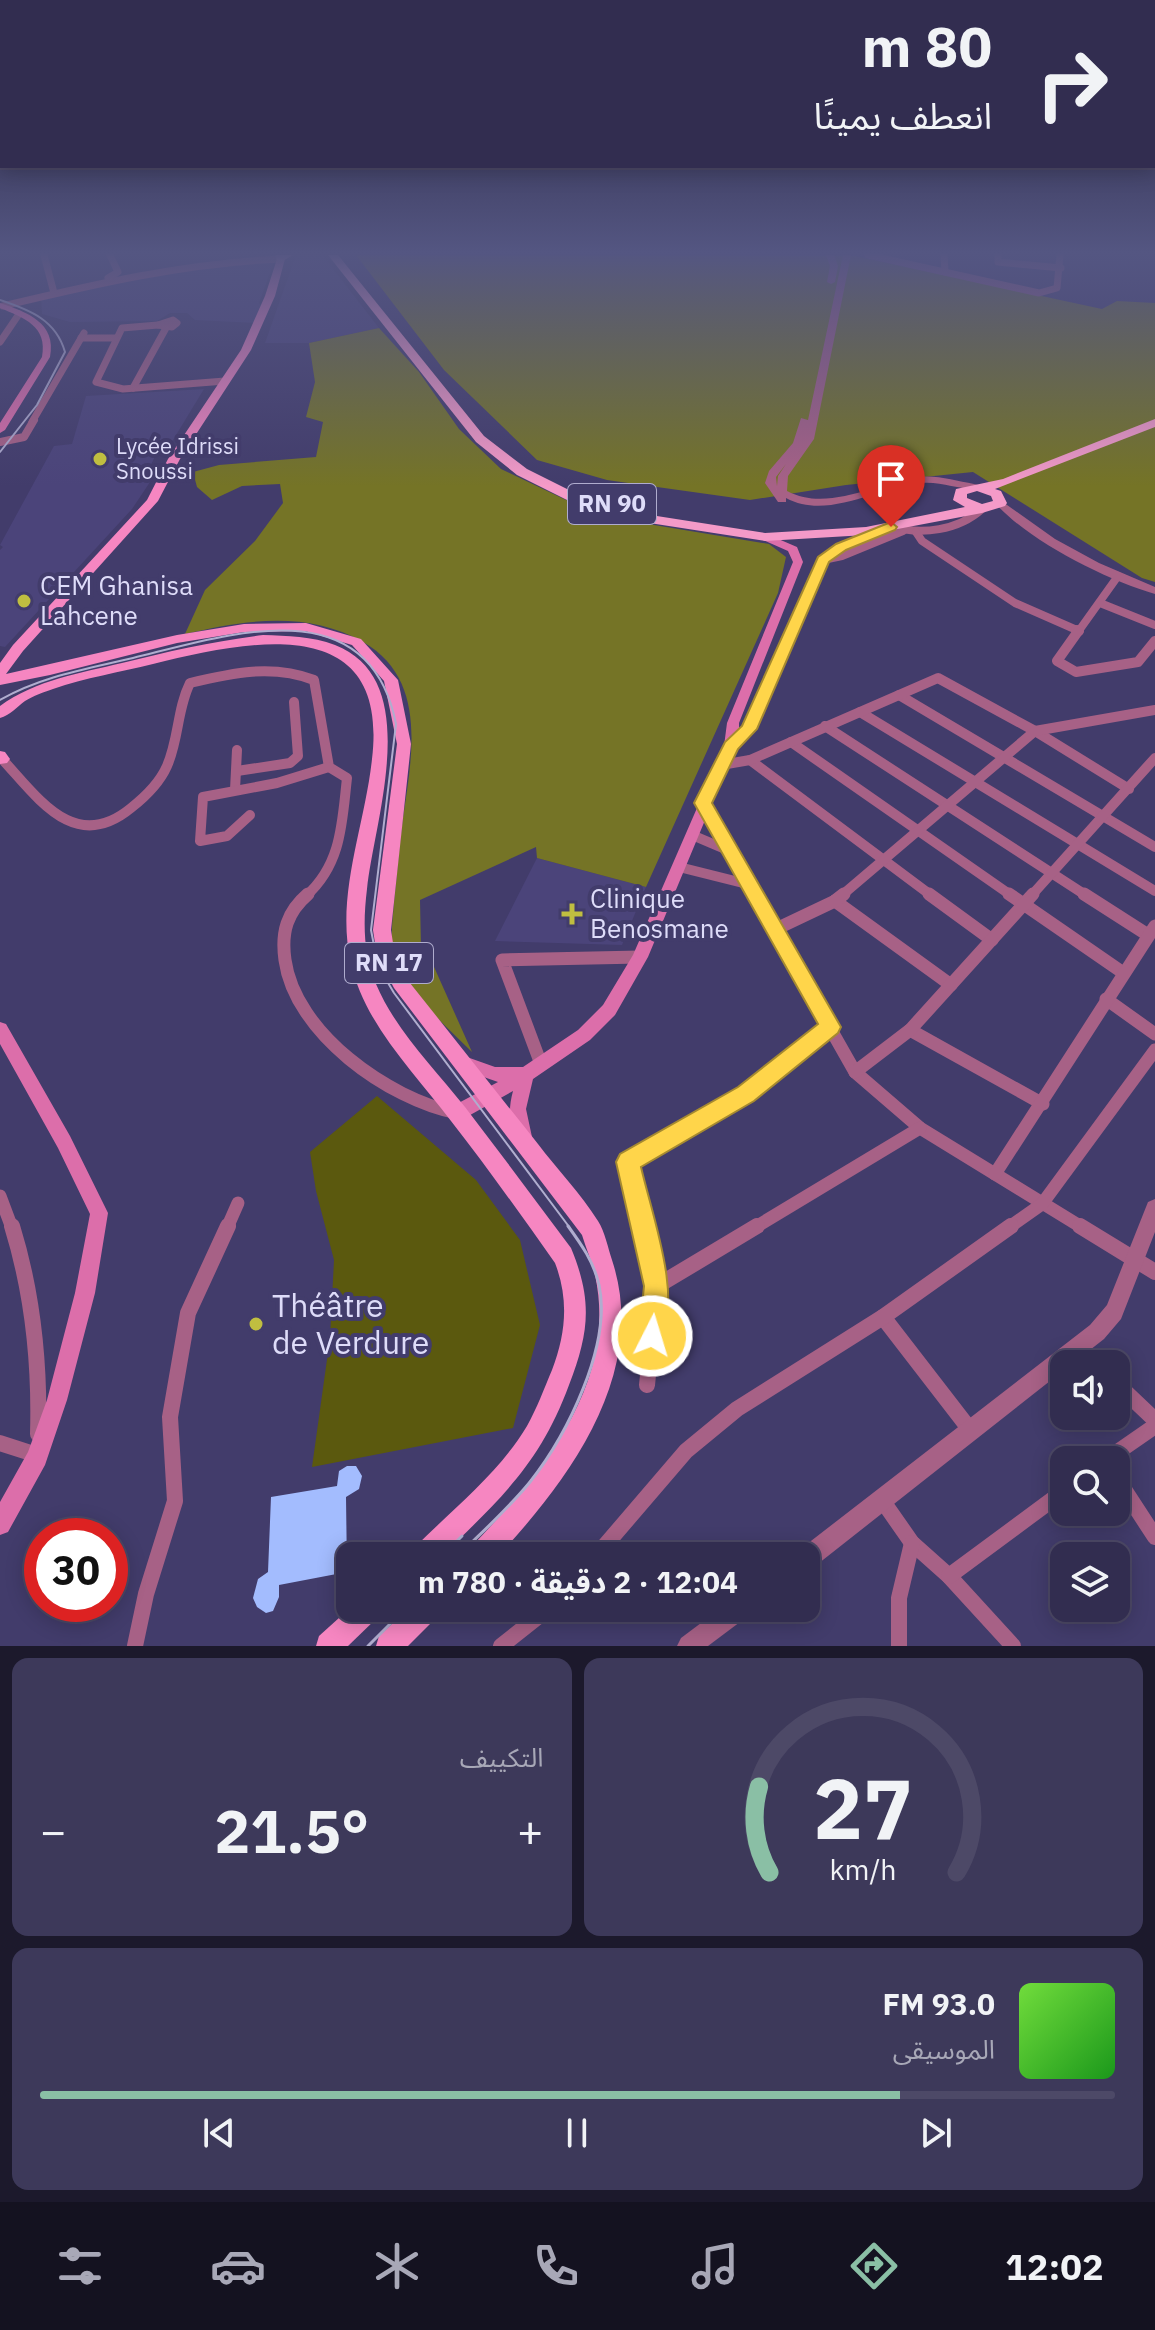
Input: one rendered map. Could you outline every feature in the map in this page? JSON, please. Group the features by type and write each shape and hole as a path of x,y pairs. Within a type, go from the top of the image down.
{"highway":[{"name":"RN 90","path":"394,332 480,439 522,472 574,498 643,518 765,537 834,535 895,528 981,508"},
{"name":"RN 90","path":"405,332 494,441 532,469 598,499 686,520 791,528 872,521 943,504 959,494"},
{"path":"1155,423 1007,482 959,494 963,502 981,508 1000,502 1015,488 1155,432"},
{"path":"978,488 992,491 1000,502"}],"main road":[{"path":"0,430 48,353 48,338 43,332"},
{"path":"0,673 18,648 152,501 174,459 255,332"},
{"path":"457,1113 489,1097 584,1035 609,1010 640,957 721,765 731,746 749,729 823,560 841,547 895,528"},
{"path":"731,746 733,723 798,562 793,549 765,537"},
{"path":"798,562 823,560"},
{"name":"RN 17","path":"0,680 31,676 206,633 262,624 321,630 358,644 388,671 397,690 404,728 382,943 400,983 591,1229 606,1267 613,1318 601,1377 562,1462 541,1491 493,1542"},
{"name":"RN 17","path":"0,713 23,696 47,686 244,639 290,639 314,643 338,652 355,664 374,690 382,724 381,751 357,911 358,955 377,1004 563,1256 572,1277 578,1310 573,1345 538,1430 500,1481 438,1542"},
{"path":"18,648 18,667 31,676"},
{"path":"0,1029 64,1142 99,1213 85,1293 57,1400 37,1457 0,1524"},
{"path":"462,1061 473,1069 495,1074 533,1069"},
{"path":"524,1139 517,1109 533,1069"},
{"path":"329,1646 356,1622"},
{"path":"339,1646 359,1622"},
{"path":"389,1646 414,1622"}],"street":[{"path":"119,332 96,382 107,387 133,388 225,381"},
{"path":"133,388 159,332"},
{"path":"821,332 801,434 795,449 773,470 771,486 785,502 810,507 849,502 922,485 939,486 959,494"},
{"path":"831,332 808,444 783,472 782,492 794,499 811,502 841,499 916,480 935,480 978,488"},
{"path":"0,342 3,334"},
{"path":"0,442 24,437 82,336 115,338"},
{"path":"1000,502 1022,522"},
{"path":"895,528 916,532 976,516 981,508 1022,522 1118,576 1155,591"},
{"path":"916,532 922,541 1015,603 1079,631"},
{"path":"1118,576 1057,661 1076,672 1138,662 1155,641"},
{"path":"1100,603 1155,625"},
{"path":"1,758 69,823 95,830 116,822 134,807 169,762 181,698 190,683 273,669 298,672 314,680 329,767"},
{"path":"721,765 750,760 938,678 1035,731 1129,789"},
{"path":"899,695 1155,847"},
{"path":"237,771 290,763 298,756 294,702"},
{"path":"776,929 835,901 1035,731 1155,710"},
{"path":"860,712 1155,891"},
{"path":"825,726 1152,931 1122,972 1043,1104 995,1174"},
{"path":"791,742 1122,972"},
{"path":"235,790 237,750"},
{"path":"855,1072 910,1030 1155,758"},
{"path":"750,760 992,940"},
{"path":"250,815 227,836 200,841 203,797 277,783 329,767 347,778 334,862 325,877 297,901 285,926 286,967 299,1002 344,1052 399,1092 440,1111 457,1113"},
{"path":"703,803 855,1072 920,1128 1155,1272"},
{"path":"692,835 732,852"},
{"path":"679,867 751,885"},
{"path":"835,901 951,985"},
{"path":"533,1069 502,960 640,957"},
{"path":"1106,999 1155,1034"},
{"path":"647,1385 657,1286 627,1167 630,1159 746,1094 830,1027"},
{"path":"910,1030 1043,1104"},
{"path":"608,1542 686,1451 737,1409 883,1317 1042,1204 1155,1050"},
{"path":"657,1286 920,1128"},
{"path":"0,1196 20,1250 33,1324 40,1393 37,1457 0,1443"},
{"path":"135,1646 146,1594 175,1501 170,1417 188,1313 238,1203"},
{"path":"820,1548 1078,1347 1114,1312 1155,1208"},
{"path":"883,1317 971,1431"},
{"path":"1078,1347 1081,1350"},
{"path":"1125,1446 1155,1423 1130,1397"},
{"path":"1130,1499 1155,1537"},
{"path":"882,1500 912,1543 949,1576 1013,1646"},
{"path":"949,1576 1050,1501"},
{"path":"899,1646 899,1598 912,1543"},
{"path":"501,1646 531,1622"},
{"path":"689,1646 721,1622"}],"shaded area":[{"path":"269,332 361,332 309,343 265,343"},
{"path":"361,332 382,332 419,372 459,429 501,469 566,500 654,525 769,544 786,557 778,593 646,887 537,858 536,847 420,900 421,948 426,949 472,1052 409,985 393,952 394,903 411,745 407,698 398,676 384,658 363,642 320,625 252,622 185,634 205,590 255,541 283,503 280,484 242,486 212,500 197,487 193,472 219,465 316,457 323,422 306,417 315,382 309,343"},
{"path":"415,332 1155,332 1155,582 1142,578 973,472 846,485 750,500 607,480 537,460 444,370"},
{"name":"Lycée Idrissi Snoussi","path":"204,389 170,445 159,448 148,471 156,473 132,509 5,647 0,646 0,550 3,547 0,545 54,446 72,444 86,396"},
{"name":"Clinique Benosmane","path":"537,858 646,887 622,945 495,941"},
{"path":"377,1096 476,1180 520,1240 540,1325 513,1428 312,1467 330,1338 334,1260 316,1191 310,1152"}],"building":[{"path":"347,1466 356,1466 362,1476 359,1489 346,1497 347,1542 336,1542 336,1574 279,1585 279,1597 273,1611 266,1613 257,1607 253,1598 258,1579 268,1572 271,1497 337,1486 339,1471"}],"tram line":[{"path":"0,452 37,405 65,352 55,332"},
{"path":"0,700 65,674 250,632 290,631 326,636 357,652 381,681 396,724 371,930 378,966 394,993 570,1228"},
{"path":"472,1542 513,1501 544,1463 572,1415 593,1361 601,1309 599,1285 590,1261 568,1226"},
{"path":"456,1542 462,1536"},
{"path":"368,1646 392,1622"}],"place":[{"name":"Lycée Idrissi Snoussi","path":"100,459"},
{"name":"CEM Ghanisa Lahcene","path":"24,601"},
{"name":"Clinique Benosmane","path":"572,914"},
{"name":"Théâtre de Verdure","path":"256,1324"}],"route":[{"path":"652,1336 657,1286 628,1162 746,1094 830,1027 703,803 731,746 749,729 823,560 841,547 891,527"}]}
